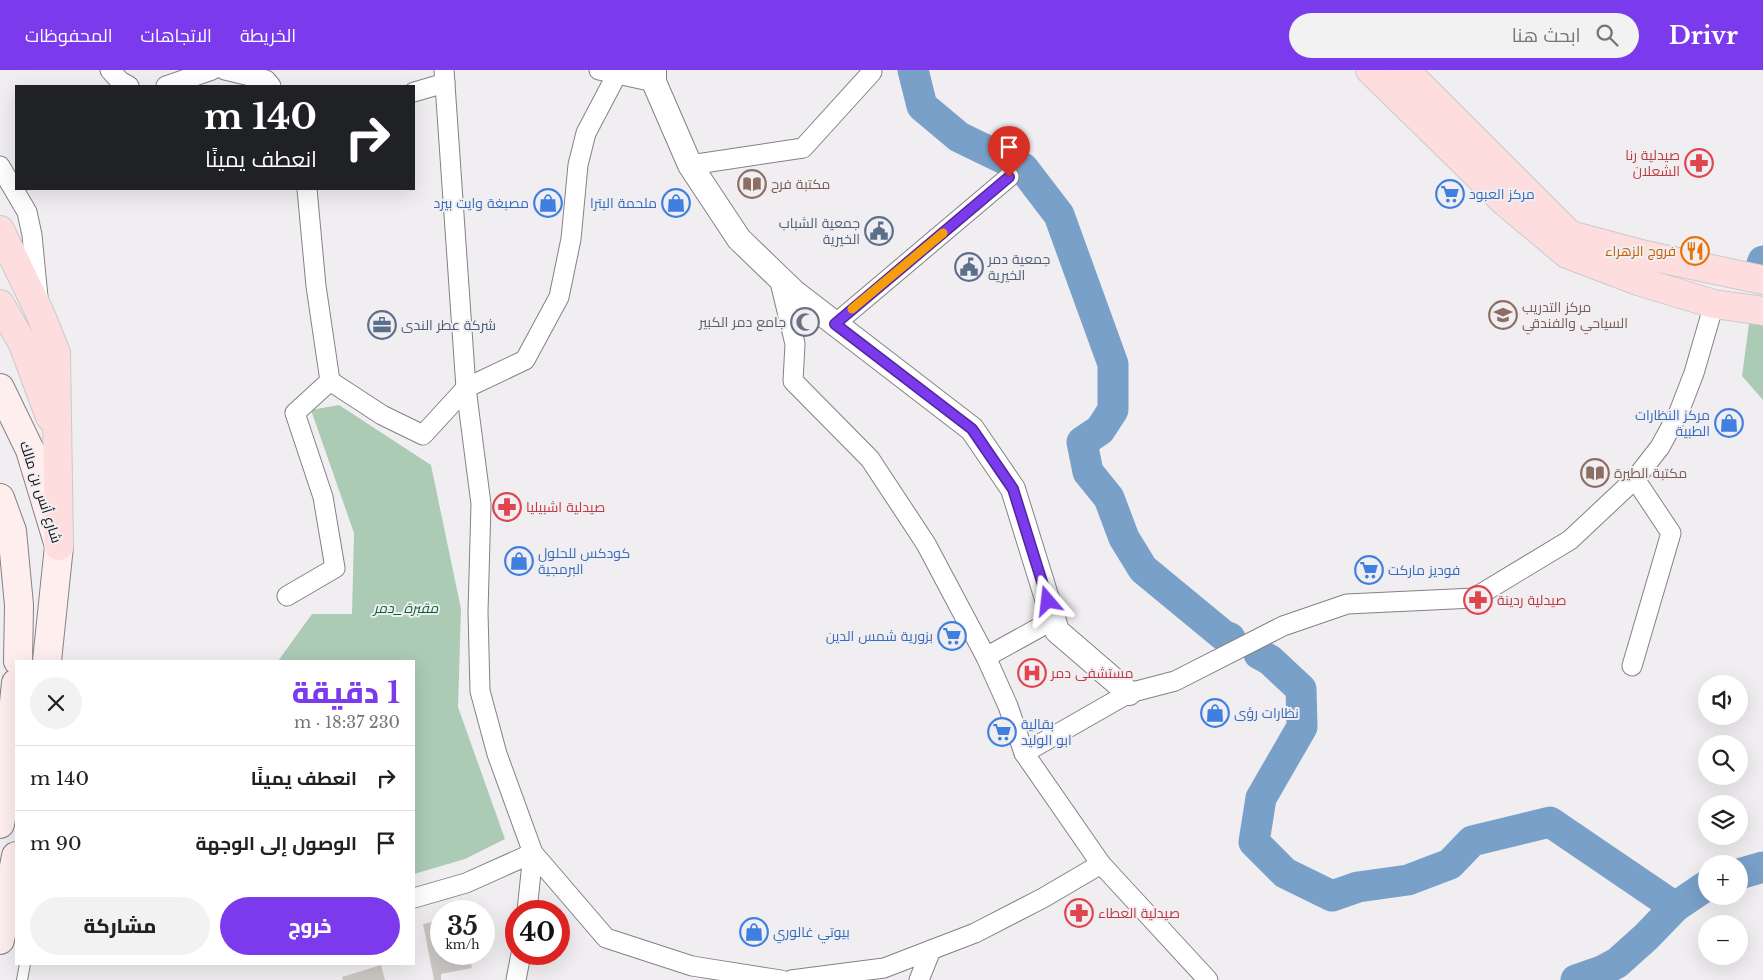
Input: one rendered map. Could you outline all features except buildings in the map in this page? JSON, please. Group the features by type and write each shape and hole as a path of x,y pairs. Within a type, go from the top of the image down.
{"main road":[{"path":"1370,70 1505,202 1567,254 1638,280 1714,304 1763,312"},
{"path":"1405,70 1570,236 1645,255 1763,280"},
{"path":"0,230 39,311 56,353 59,546"},
{"path":"0,304 22,344 58,437"},
{"name":"شارع أنس بن مالك","path":"0,388 30,450 59,546 47,660"},
{"path":"0,498 12,531 19,605 18,660"},
{"path":"0,824 15,693"},
{"path":"0,940 15,861"}],"street":[{"path":"110,70 120,81 127,85"},
{"path":"169,85 212,70"},
{"path":"225,70 266,80 270,85"},
{"path":"599,70 618,74 654,76 690,165 739,239 794,292 972,429 1013,489 1057,631 1130,693"},
{"path":"690,165 803,148 872,72"},
{"path":"307,190 316,286 330,381 382,415 423,435 466,388 525,360 559,296 571,239 578,166 586,133 618,74"},
{"path":"415,91 445,76 466,388 481,504 478,612 480,691 498,754 533,853 606,938 692,966 781,980"},
{"path":"0,166 27,212 32,235 39,311"},
{"path":"835,324 1009,177"},
{"path":"779,278 796,344 793,380 870,459 926,544 986,657 1008,706 1024,753 1101,864 1208,980"},
{"path":"1024,753 1130,693 1175,681 1284,626 1347,604 1474,598 1570,540 1635,479 1660,447 1679,412 1694,373 1714,304"},
{"path":"287,596 335,568 323,497 294,413 330,381"},
{"path":"1632,666 1671,533 1635,479"},
{"path":"986,657 1053,620"},
{"path":"415,898 466,883 533,853"},
{"path":"528,900 533,853"},
{"path":"791,980 884,968 975,933 1043,898 1101,864"},
{"path":"918,980 931,950"},
{"path":"516,980 519,965"}],"lane":[{"path":"22,980 25,965"}],"green space":[{"path":"1750,316 1763,318 1763,400 1742,376"},
{"name":"مقبرة_دمر","path":"339,405 431,465 461,609 458,707 505,839 465,859 415,874 415,660 279,660 312,614 352,614 354,533 311,410"}],"waterway":[{"path":"913,70 922,106 959,137 1023,168 1059,215 1113,364 1113,410 1100,430 1082,442 1088,472 1109,498 1124,538 1143,569 1223,635 1230,638"},
{"path":"1759,272 1763,261"},
{"path":"1259,654 1270,660 1301,689 1302,727 1261,798 1254,842 1285,873 1332,896 1358,887 1408,880 1450,864 1472,841 1550,822 1675,907"},
{"path":"1748,871 1763,867"},
{"path":"1576,980 1602,971 1617,963 1675,907 1698,891"}],"slow traffic":[{"path":"852,309 943,233"}],"place":[{"name":"صيدلية رنا الشعلان","path":"1699,163"},
{"name":"مكتبة فرح","path":"752,184"},
{"name":"مركز العبود","path":"1450,194"},
{"name":"مصبغة وايت بيرد","path":"548,203"},
{"name":"ملحمة البترا","path":"676,203"},
{"name":"جمعية الشباب الخيرية","path":"879,231"},
{"name":"فروج الزهراء","path":"1695,251"},
{"name":"جمعية دمر الخيرية","path":"969,267"},
{"name":"مركز التدريب السياحي والفندقي","path":"1503,315"},
{"name":"جامع دمر الكبير","path":"805,322"},
{"name":"شركة عطر الندى","path":"382,325"},
{"name":"مركز النظارات الطبية","path":"1729,423"},
{"name":"مكتبة الطيرة","path":"1595,473"},
{"name":"صيدلية اشبيليا","path":"507,507"},
{"name":"كودكس للحلول البرمجية","path":"519,561"},
{"name":"فوديز ماركت","path":"1369,570"},
{"name":"صيدلية ردينة","path":"1478,600"},
{"name":"بزورية شمس الدين","path":"952,636"},
{"name":"مستشفى دمر","path":"1032,673"},
{"name":"نظارات رؤى","path":"1215,713"},
{"name":"بقالية ابو الوليد","path":"1002,732"},
{"name":"صيدلية العطاء","path":"1079,913"},
{"name":"بيوتي غالوري","path":"754,932"}],"route":[{"path":"1009,177 835,324 972,429 1013,489 1048,601"}]}
